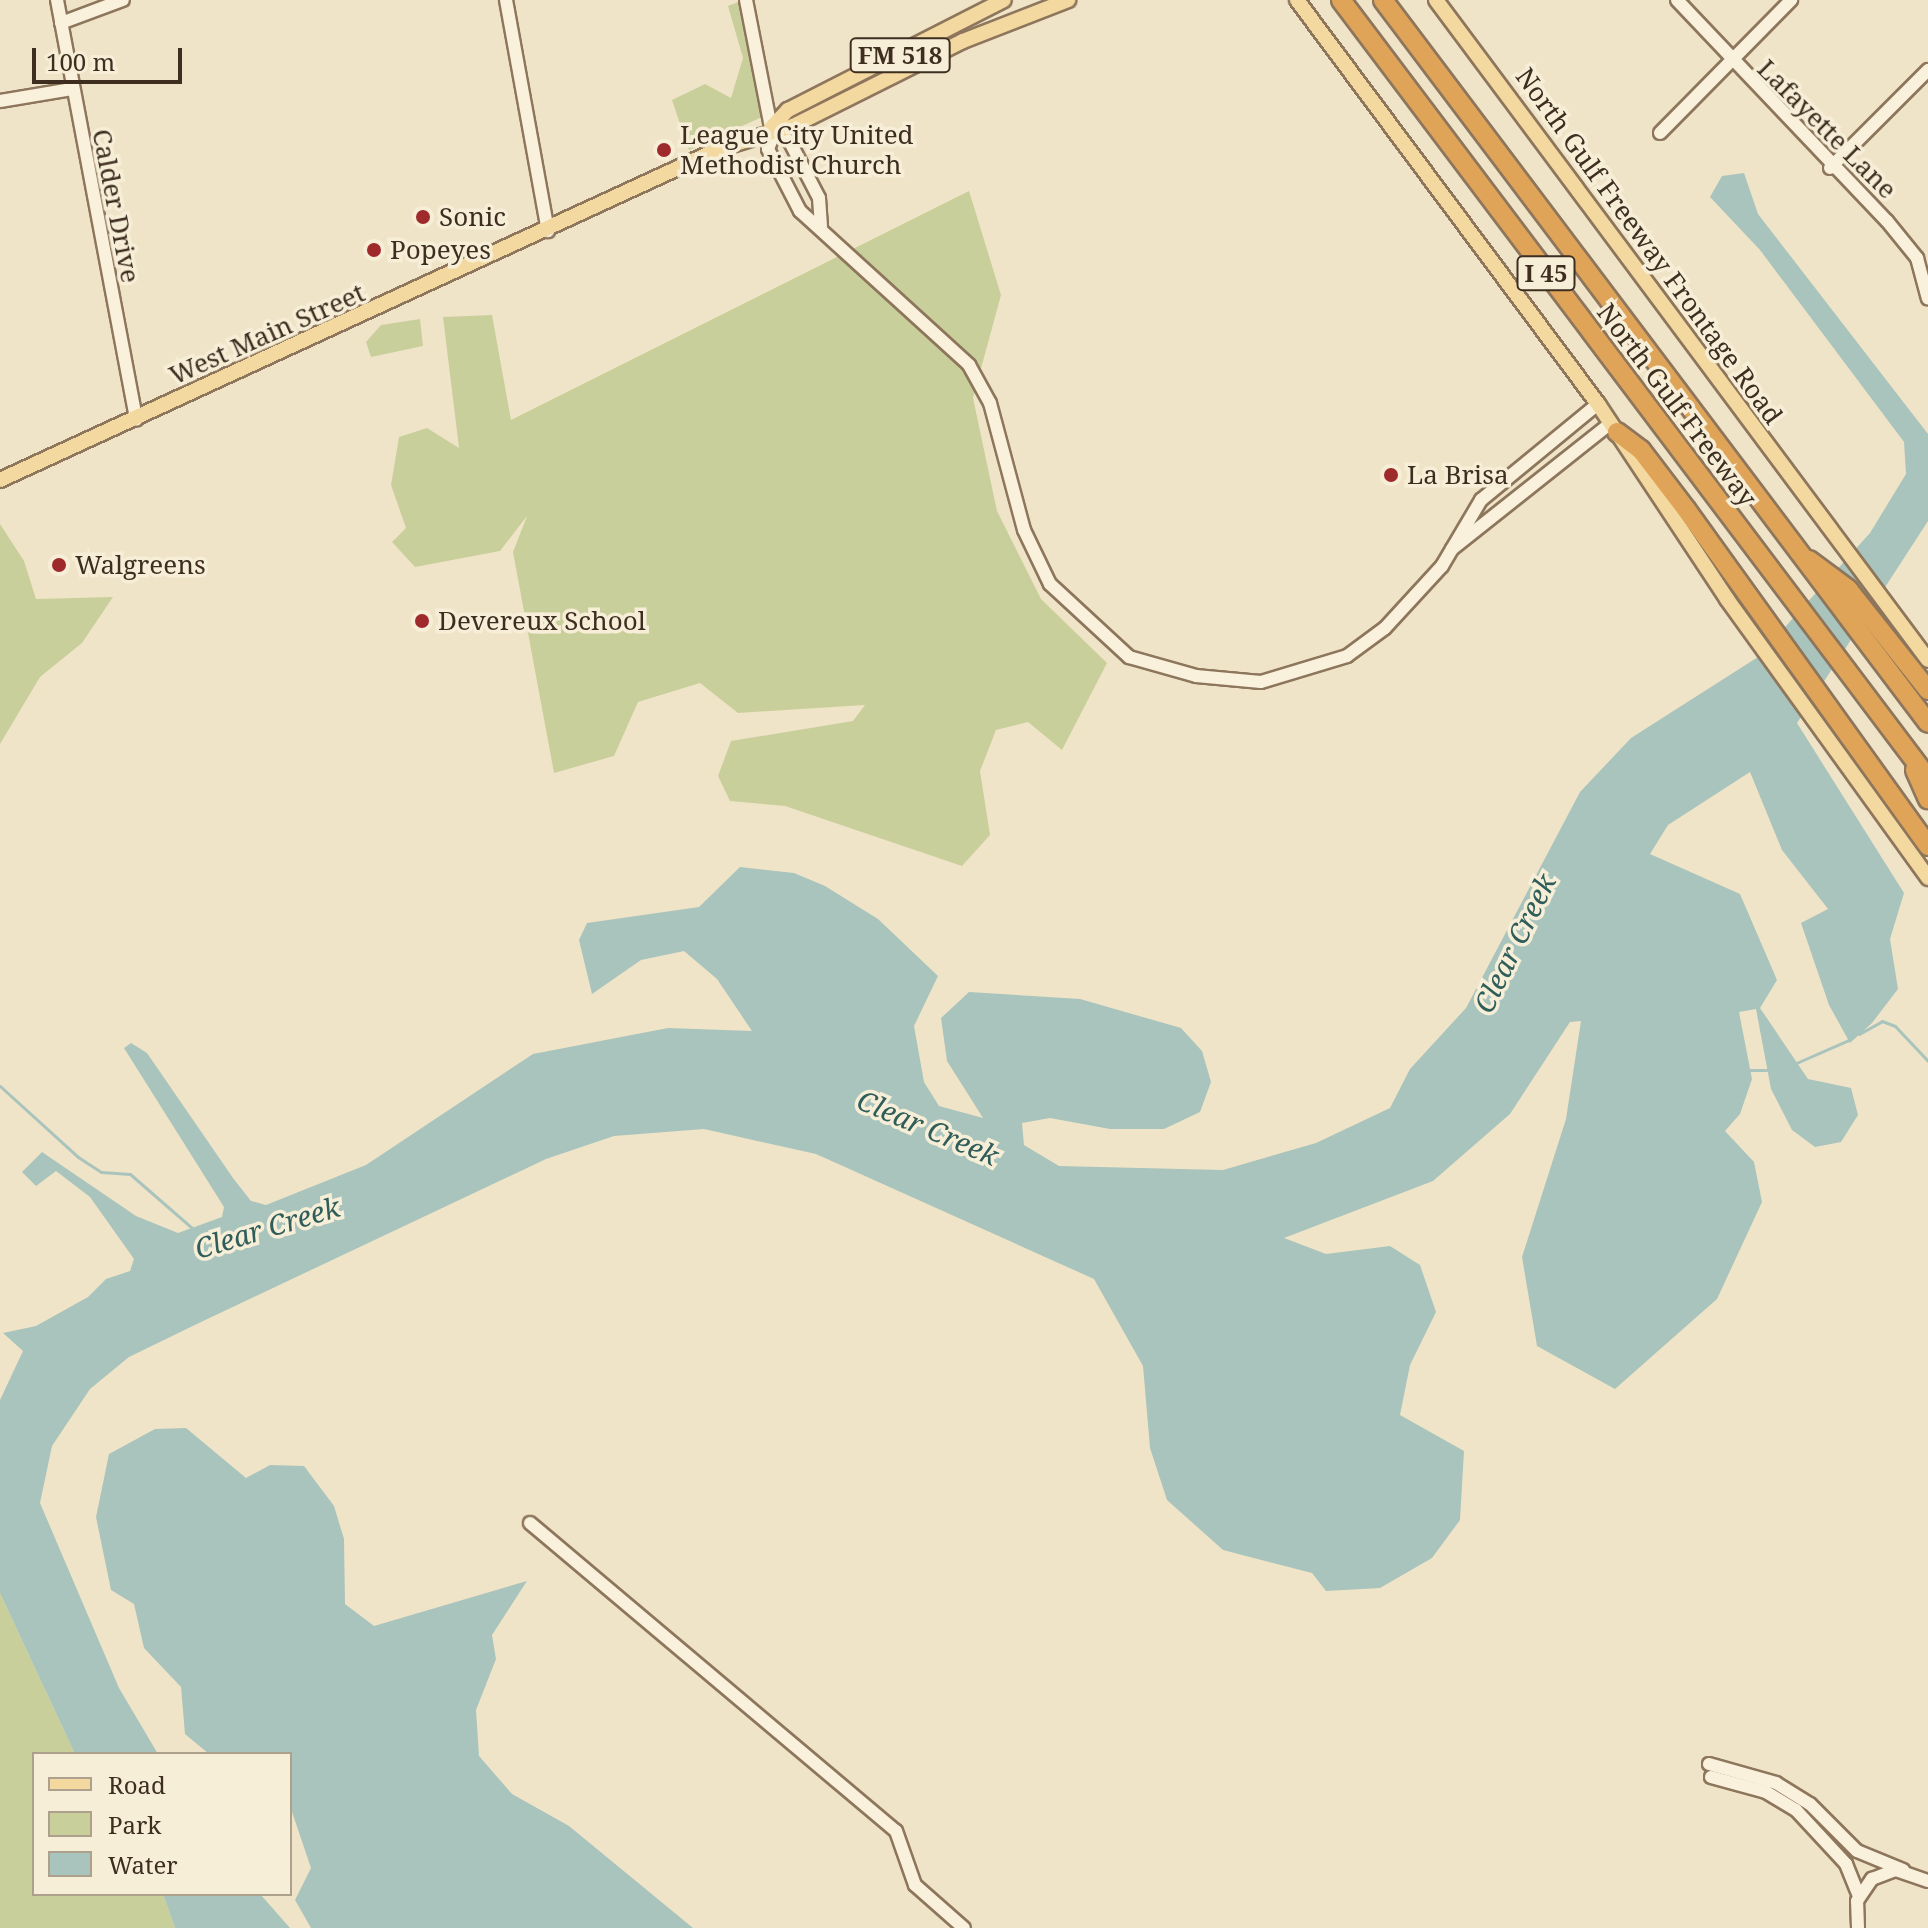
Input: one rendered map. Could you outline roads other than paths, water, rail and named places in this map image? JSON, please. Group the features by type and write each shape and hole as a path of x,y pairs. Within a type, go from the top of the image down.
{"highway":[{"name":"North Gulf Freeway","path":"1341,0 1750,546 1903,742"},
{"name":"North Gulf Freeway","path":"1383,0 1774,526 1928,723"},
{"path":"1614,427 1641,450 1705,535 1928,846"},
{"path":"1790,546 1848,589 1928,690"},
{"path":"1903,742 1928,799"},
{"name":"I 45","path":"1903,742 1928,778"}],"main road":[{"name":"West Main Street","path":"772,131 788,110 1004,0"},
{"name":"West Main Street","path":"0,480 772,131 793,126 963,41 1068,0"},
{"path":"1297,0 1598,404 1777,670 1928,878"},
{"name":"North Gulf Freeway Frontage Road","path":"1436,0 1822,522 1928,660"}],"street":[{"name":"Calder Drive","path":"57,0 136,420"},
{"path":"61,23 123,0"},
{"path":"506,0 548,231"},
{"path":"746,0 772,131 768,149 792,199 969,365 990,403 1024,530 1050,584 1129,657 1196,676 1261,682 1309,670 1347,656 1385,628 1452,549 1490,492 1598,404"},
{"name":"Lafayette Lane","path":"1677,0 1731,62 1917,258 1928,299"},
{"path":"1660,133 1791,0"},
{"path":"1830,168 1928,70"},
{"path":"0,101 72,89"},
{"path":"772,131 790,142 819,198 821,226"},
{"path":"1452,549 1614,427"},
{"path":"530,1523 896,1831 915,1885 964,1928"},
{"path":"1858,1928 1859,1897 1846,1864 1796,1810 1766,1792 1710,1770 1776,1783 1810,1804 1857,1851 1928,1881"},
{"path":"1859,1897 1872,1879 1928,1867"}],"water":[{"name":"Clear Creek","path":"1744,173 1758,214 1928,434 1928,521 1797,723 1904,893 1890,939 1898,989 1872,1023 1850,1043 1829,1005 1801,923 1828,909 1782,850 1750,772 1668,825 1650,854 1740,894 1777,980 1760,1008 1808,1079 1851,1088 1858,1115 1841,1142 1815,1147 1792,1130 1771,1089 1756,1009 1739,1012 1752,1079 1740,1114 1725,1131 1754,1162 1762,1202 1717,1299 1615,1389 1537,1346 1522,1257 1566,1119 1581,1021 1570,1022 1510,1114 1433,1181 1284,1238 1326,1254 1390,1246 1420,1265 1436,1312 1410,1365 1400,1415 1464,1451 1460,1520 1432,1558 1380,1588 1326,1591 1312,1573 1223,1550 1167,1500 1150,1448 1143,1366 1094,1279 816,1154 704,1129 614,1136 546,1159 201,1322 129,1357 90,1389 52,1446 40,1503 119,1688 157,1752 74,1752 0,1593 0,1400 23,1351 3,1333 36,1326 88,1297 106,1279 130,1271 134,1259 90,1197 56,1171 36,1186 22,1172 42,1152 136,1216 178,1233 222,1217 224,1207 124,1048 131,1043 147,1053 251,1201 266,1205 366,1165 533,1054 668,1028 752,1031 717,979 684,951 641,960 592,994 579,940 587,923 699,907 740,867 794,873 825,886 878,919 938,976 914,1026 924,1082 939,1106 983,1118 947,1061 941,1018 969,992 1080,999 1181,1028 1202,1051 1211,1082 1200,1112 1164,1129 1110,1129 1050,1118 1022,1123 1024,1145 1059,1166 1223,1170 1316,1143 1390,1108 1410,1069 1466,1008 1580,792 1631,738 1758,657 1870,533 1906,474 1904,442 1760,250 1710,197 1722,176"},
{"path":"186,1428 246,1478 270,1465 304,1466 334,1506 344,1539 345,1604 374,1626 527,1581 492,1635 496,1659 476,1710 479,1756 512,1794 569,1826 693,1928 311,1928 295,1900 311,1868 292,1812 292,1752 207,1752 185,1734 181,1687 144,1648 134,1604 111,1590 96,1517 109,1454 155,1429"},
{"path":"164,1896 262,1896 290,1928 175,1928"}],"waterway":[{"path":"1859,1034 1882,1021 1895,1026 1928,1061"},
{"path":"1794,1064 1849,1040"},
{"path":"1747,1070 1767,1070"},
{"name":"Clear Creek","path":"0,1086 78,1157 101,1172 130,1174 193,1229"}],"place":[{"name":"League City United Methodist Church","path":"664,150"},
{"name":"Sonic","path":"423,217"},
{"name":"Popeyes","path":"374,250"},
{"name":"La Brisa","path":"1391,475"},
{"name":"Walgreens","path":"59,565"},
{"name":"Devereux School","path":"422,621"}]}
